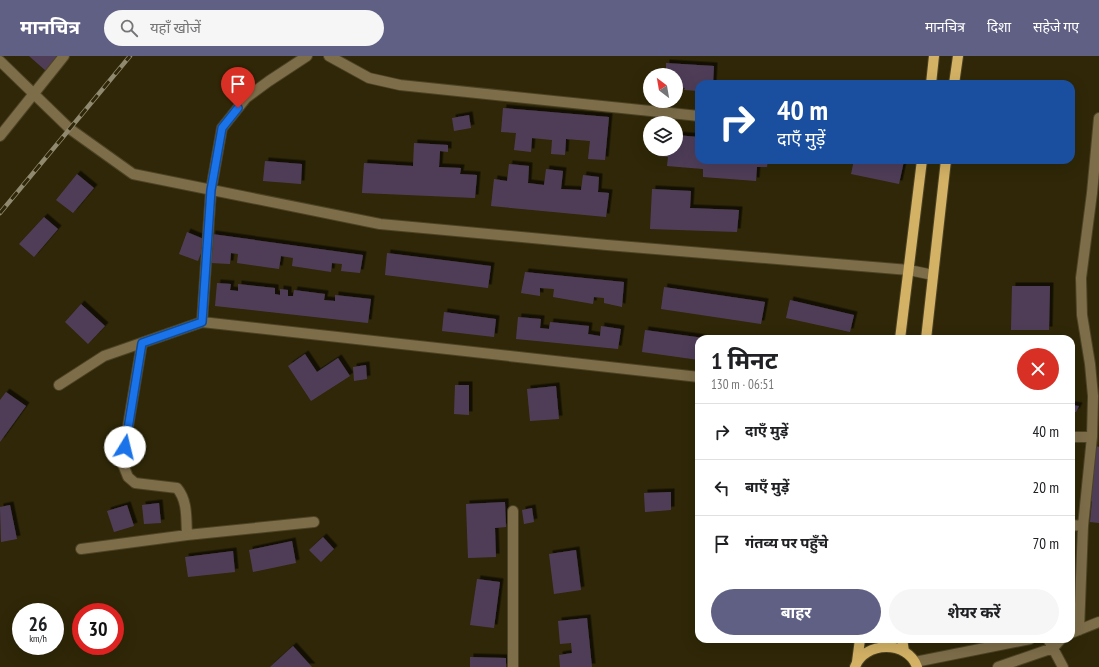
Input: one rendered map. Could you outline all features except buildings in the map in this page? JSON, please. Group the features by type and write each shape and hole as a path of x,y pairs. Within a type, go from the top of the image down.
{"main road":[{"path":"931,80 934,56"},
{"path":"955,80 958,56"},
{"path":"901,335 922,164"},
{"path":"926,335 946,164"},
{"path":"856,665 859,643"},
{"path":"903,643 904,651 916,665"},
{"path":"856,665 870,650 887,646 904,651"}],"street":[{"path":"0,136 64,56"},
{"path":"202,322 211,190 222,128 246,98 307,56"},
{"path":"329,56 369,78 400,85 695,116"},
{"path":"0,61 70,129 133,174 380,224 607,245 909,270 933,275"},
{"path":"1099,118 1096,193 1081,278 1082,315 1090,364 1093,396 1092,437 1082,526 1075,631 1099,622"},
{"path":"59,385 104,356 202,322 695,377"},
{"path":"142,343 122,462 128,477 135,483 177,488 181,492 185,502 187,535"},
{"path":"1075,437 1092,437"},
{"path":"513,511 513,667"},
{"path":"81,549 187,535 314,522"},
{"path":"1075,525 1082,526"},
{"path":"916,665 1012,643"},
{"path":"998,667 1050,643 1063,667"}],"railway":[{"path":"0,213 130,56"}],"route":[{"path":"125,447 142,343 202,322 211,190 222,128 238,108"}]}
